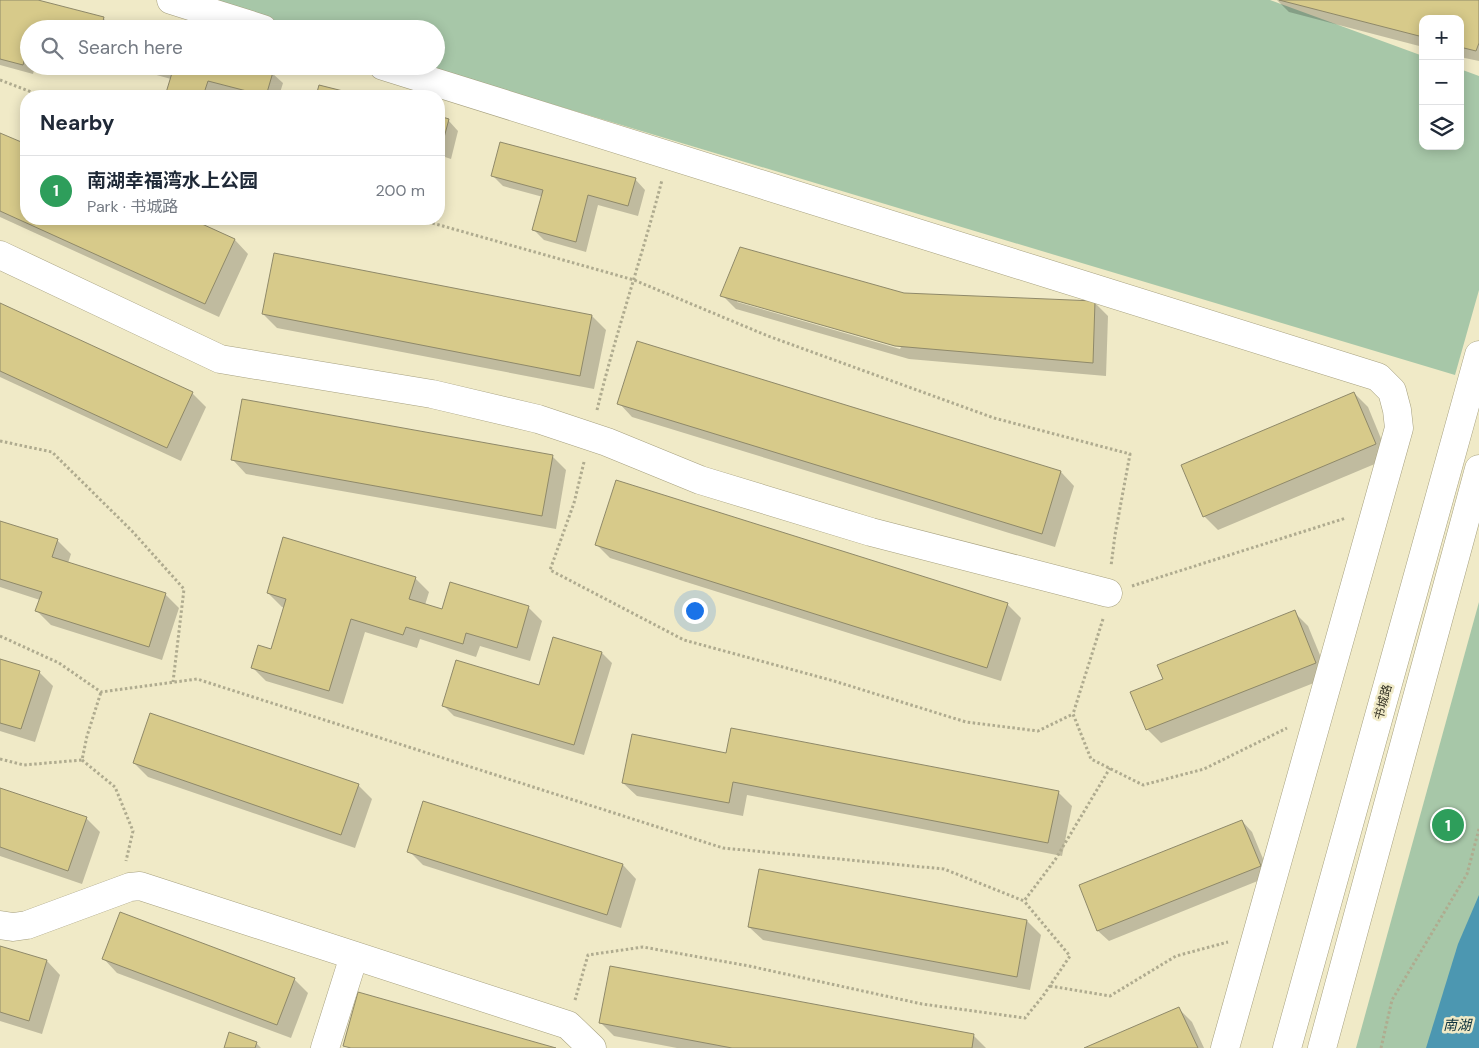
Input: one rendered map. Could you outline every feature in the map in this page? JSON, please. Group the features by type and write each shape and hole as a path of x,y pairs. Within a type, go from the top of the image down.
{"street":[{"path":"171,0 234,20"},
{"path":"412,75 1378,377 1392,391 1399,428 1225,1048"},
{"path":"0,255 220,360 432,394 538,419 700,480 870,532 1108,593"},
{"name":"书城路","path":"1287,1048 1479,355"},
{"path":"1322,1048 1479,468"},
{"path":"0,925 13,927 27,925 119,890 140,886 568,1025 592,1048"},
{"path":"325,1048 354,956"}],"path":[{"path":"0,80 26,90"},
{"path":"669,155 646,242 609,360 574,503 550,570 684,640 834,681 966,722 1038,730 1073,714"},
{"path":"439,225 634,280 768,336 994,418 1130,454 1114,535 1106,612 1073,714 1091,759 1143,785 1204,769 1319,711"},
{"path":"0,440 52,452 132,531 184,589 173,682"},
{"path":"1108,593 1376,508"},
{"path":"0,636 59,663 101,692 197,679 723,848 944,869 1024,901 1070,956 1025,1018 922,1004 748,966 644,947 588,955 568,1025"},
{"path":"82,760 87,736 101,692"},
{"path":"0,758 24,765 82,760 115,787 133,831 119,890"},
{"path":"1024,901 1055,860 1110,768"},
{"path":"1381,1048 1392,1000 1467,874 1479,829"},
{"path":"1050,986 1110,996 1176,956 1257,934"}],"green space":[{"path":"203,0 1270,0 1419,55 1419,150 1464,150 1464,70 1479,76 1479,290 1455,375 445,72 445,20 269,20"},
{"path":"1479,602 1479,1048 1356,1048"}],"water":[{"name":"南湖","path":"1479,895 1479,1048 1426,1048 1458,944"}],"building":[{"path":"0,0 38,0 104,17 103,20 20,20 20,64 0,59"},
{"path":"1279,0 1479,0 1479,43 1476,51 1464,48 1464,15 1419,15 1419,36"},
{"path":"171,75 272,75 268,90 243,90 208,81 205,90 167,90"},
{"path":"319,85 339,90 318,90"},
{"path":"445,118 449,119 445,134"},
{"path":"0,133 20,141 20,220 0,211"},
{"path":"500,142 636,178 628,206 588,195 576,242 532,230 543,190 491,176"},
{"path":"31,225 204,225 235,239 205,304"},
{"path":"740,247 904,293 1095,301 1093,363 895,346 720,296"},
{"path":"274,253 592,315 580,376 262,314"},
{"path":"0,303 193,392 167,448 0,371"},
{"path":"637,341 1061,471 1042,534 617,404"},
{"path":"1354,392 1376,444 1203,517 1181,465"},
{"path":"242,399 553,455 542,516 231,460"},
{"path":"616,480 1008,603 987,668 595,545"},
{"path":"0,521 58,539 52,557 166,593 149,647 35,611 42,592 0,579"},
{"path":"283,537 416,577 409,599 442,609 450,582 529,606 517,648 466,633 463,644 406,627 403,635 351,619 329,691 251,668 258,645 271,649 286,599 267,593"},
{"path":"1295,610 1316,663 1146,730 1130,692 1163,679 1157,665"},
{"path":"553,637 602,652 574,745 442,706 456,660 539,685"},
{"path":"0,659 40,671 21,729 0,723"},
{"path":"150,713 359,784 341,835 133,763"},
{"path":"731,728 1059,791 1048,843 733,782 729,803 622,783 632,734 726,753"},
{"path":"0,788 87,817 68,871 0,847"},
{"path":"423,801 623,864 607,915 407,852"},
{"path":"1242,820 1261,866 1097,931 1079,885"},
{"path":"759,869 1027,920 1017,977 748,927"},
{"path":"120,912 295,978 277,1025 102,959"},
{"path":"0,946 47,960 29,1021 0,1012"},
{"path":"610,966 974,1034 972,1048 732,1048 599,1023"},
{"path":"358,992 556,1048 351,1048 343,1046"},
{"path":"1179,1007 1198,1048 1084,1048"},
{"path":"229,1032 257,1042 255,1048 224,1048"}],"place":[{"name":"南湖幸福湾水上公园","path":"1448,825"}]}
